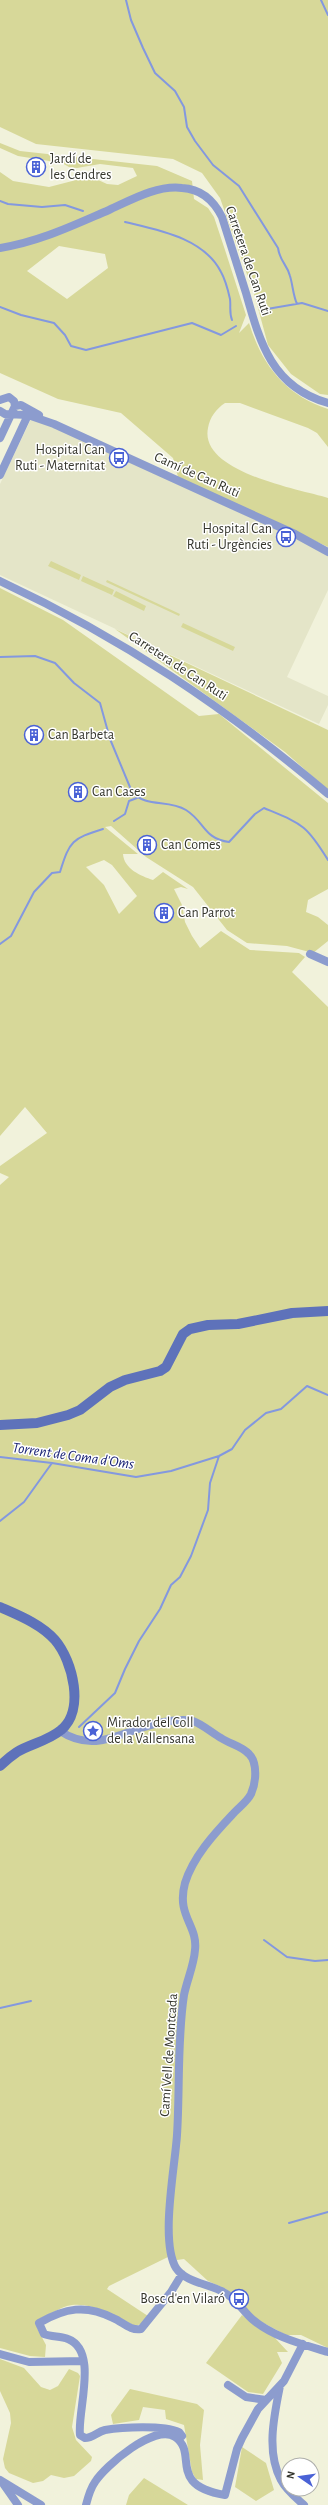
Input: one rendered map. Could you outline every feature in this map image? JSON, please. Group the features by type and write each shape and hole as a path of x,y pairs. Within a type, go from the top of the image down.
{"street":[{"name":"Carretera de Can Ruti","path":"0,248 21,245 52,234 140,197 164,189 182,188 197,191 213,202 222,217 256,327 271,362 292,385 310,397 328,403"},
{"path":"0,438 5,415 11,398 1,399"},
{"name":"Camí de Can Ruti","path":"5,415 21,405 54,424 295,534 328,552"},
{"name":"Camí de Can Ruti","path":"5,415 28,415 54,424"},
{"path":"0,475 28,415"},
{"name":"Carretera de Can Ruti","path":"0,581 138,653 262,738 328,794"},
{"path":"310,954 328,962"},
{"path":"0,1425 37,1423 68,1416 80,1410 110,1387 125,1380 160,1371 169,1361 183,1334 190,1329 208,1325 238,1324 292,1313 328,1311"},
{"path":"0,1607 45,1631 55,1641 64,1655 72,1678 73,1708 70,1720 60,1731 17,1752 0,1766"},
{"name":"Camí Vell de Montcada","path":"60,1731 86,1743 102,1742 144,1725 185,1720 195,1722 249,1753 254,1766 255,1775 251,1794 198,1857 185,1883 183,1912 193,1930 195,1950 184,1995 181,2022 177,2136 169,2216 173,2259 182,2274"},
{"path":"178,2440 182,2436 179,2432 163,2428 104,2430 90,2438 85,2438 80,2435 79,2416 86,2381 81,2352 76,2344 68,2339 44,2334 40,2323 74,2308 104,2314 135,2330 141,2329 171,2292 182,2274 226,2293 253,2320 265,2328 303,2344 328,2352"},
{"path":"86,2505 95,2482 127,2452 152,2437 164,2434 174,2436 182,2443 188,2474 194,2484 203,2490 225,2496 237,2449 258,2409 280,2386 303,2344"},
{"path":"0,2354 29,2362 82,2361"},
{"path":"228,2385 246,2396 266,2400"},
{"path":"280,2386 273,2431 273,2455 281,2481 304,2505"},
{"path":"2,2482 18,2505"},
{"path":"2,2482 29,2496 41,2505"}],"shaded area":[{"path":"31,419 35,419 302,541 328,556 328,590 287,677 328,696 328,705 319,724 0,575 0,484"}],"green space":[{"path":"0,0 328,0 328,395 320,394 291,374 268,345 255,297 220,198 202,173 173,159 36,144 0,127"},
{"path":"0,143 20,151 157,166 192,181 194,199 208,208 214,217 246,315 239,333 249,323 261,352 268,365 277,376 299,396 328,409 328,447 317,433 308,428 240,403 225,403 214,414 210,420 208,428 209,443 219,456 234,467 253,476 328,498 328,547 178,477 173,458 121,413 58,399 0,373 0,172 13,181 49,187 84,178 96,179 107,184 118,185 137,176 133,168 100,164 77,168 69,167 62,163 18,156 0,148","holes":["59,246 105,254 108,268 67,299 27,271"]},
{"path":"51,561 81,575 79,580 48,566"},
{"path":"83,576 114,590 112,595 81,581"},
{"path":"107,580 180,614 179,616 106,582"},
{"path":"0,588 63,620 199,716 219,714 328,803 328,889 308,900 306,912 318,917 328,925 328,941 313,953 287,946 247,943 227,930 193,887 146,857 111,826 105,827 138,854 123,854 126,864 134,871 153,880 163,872 188,889 181,887 174,889 182,905 185,922 200,948 221,931 250,950 299,953 305,957 292,972 328,1007 328,2348 301,2335 286,2335 258,2320 226,2289 208,2281 184,2259 177,2260 168,2257 109,2286 107,2289 148,2316 141,2324 135,2326 112,2314 93,2307 84,2305 67,2306 39,2319 37,2328 46,2345 45,2357 30,2356 0,2348 0,1185 9,1177 0,1173 0,1166 47,1133 25,1107 0,1136","holes":["104,860 112,865 137,896 119,914 104,885 86,867"]},
{"path":"116,591 146,606 144,611 113,596"},
{"path":"183,623 235,647 233,651 181,627"},
{"path":"115,629 328,730 328,790 285,752"},
{"path":"242,2315 275,2338 288,2352 277,2352 282,2363 263,2394 248,2392 206,2363"},
{"path":"0,2359 24,2368 41,2387 50,2390 58,2386 69,2369 78,2373 80,2376 72,2427 76,2440 92,2457 91,2461 74,2476 64,2478 51,2475 43,2481 33,2483 9,2473 5,2468 3,2459 11,2423 10,2413 0,2391"},
{"path":"130,2389 197,2404 204,2410 200,2445 203,2480 196,2479 192,2472 184,2425 166,2419 165,2410 143,2407 139,2420 113,2424 111,2415"},
{"path":"242,2447 266,2463 274,2490 256,2501 235,2487"},
{"path":"144,2478 188,2505 126,2505 129,2495"}],"waterway":[{"path":"126,0 131,20 155,73 175,91 184,107 187,127 195,141 213,165 239,186 278,248 280,257 289,272 297,304"},
{"path":"321,0 328,15"},
{"path":"0,201 8,204 42,207 65,205 83,211"},
{"path":"125,222 152,228 179,237 192,243 213,260 224,278 230,299 232,320"},
{"path":"267,309 302,303 328,311"},
{"path":"0,307 21,315 54,323 65,335 71,346 86,350 192,323 221,335 236,326"},
{"path":"0,657 35,656 55,663 74,683 100,703 110,739 132,792 138,797 150,802 172,805 186,810 209,834 229,842 255,814 264,808 302,826 314,839 328,860"},
{"path":"114,821 125,814 129,801 137,798"},
{"path":"0,944 11,936 34,892 52,873 60,872 67,853 74,842 85,835 103,829"},
{"name":"Torrent de Coma d'Oms","path":"0,1457 52,1463 136,1477 171,1471 219,1456 232,1449 245,1430 266,1413 281,1409 307,1386 328,1395"},
{"path":"79,1727 115,1693 139,1641 160,1609 171,1585 180,1577 191,1556 208,1510 210,1483 219,1456"},
{"path":"0,1521 24,1502 52,1463"},
{"path":"264,1940 287,1957 315,1961 328,1960"},
{"path":"0,2008 31,2001"},
{"path":"289,2223 328,2212"}],"place":[{"name":"Jardí de les Cendres","path":"36,167"},
{"name":"Hospital Can Ruti - Maternitat","path":"119,458"},
{"name":"Hospital Can Ruti - Urgències","path":"286,537"},
{"name":"Can Barbeta","path":"34,735"},
{"name":"Can Cases","path":"78,792"},
{"name":"Can Comes","path":"147,845"},
{"name":"Can Parrot","path":"164,913"},
{"name":"Mirador del Coll de la Vallensana","path":"93,1731"},
{"name":"Bosc d'en Vilaró","path":"239,2299"}]}
